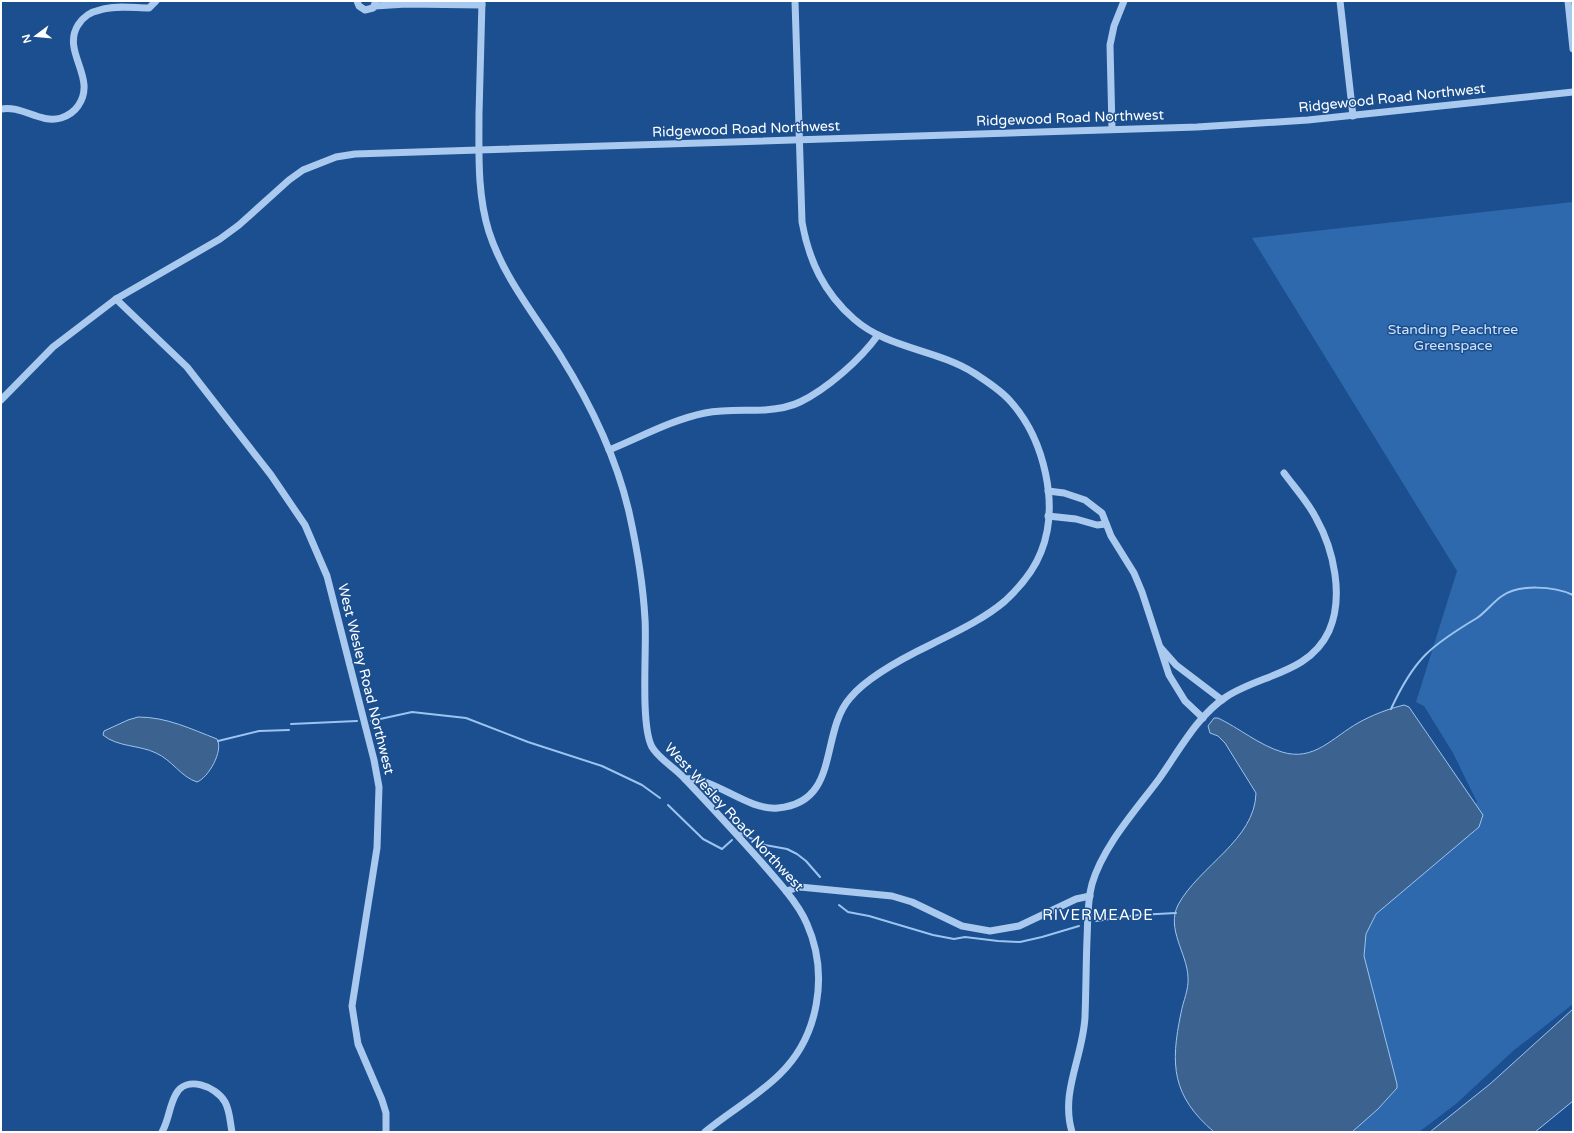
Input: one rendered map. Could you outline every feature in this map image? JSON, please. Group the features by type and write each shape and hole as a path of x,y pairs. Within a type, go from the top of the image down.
{"street":[{"path":"1,109 16,109 48,120 61,118 71,113 81,102 85,87 73,44 75,30 83,18 102,9 149,8 156,1"},
{"path":"357,1 359,6 365,10 373,8 376,3 482,3"},
{"path":"685,779 698,780 746,801 768,808 790,806 805,799 814,791 820,782 828,762 835,726 850,698 874,677 920,649 988,614 1004,601 1029,572 1038,559 1045,541 1048,516 1048,491 1043,463 1036,442 1018,411 1006,397 975,374 957,363 878,335 855,320 837,303 822,283 811,260 805,242 802,222 795,1"},
{"path":"1112,129 1110,45 1114,26 1124,1"},
{"path":"1340,1 1353,116"},
{"path":"1568,1 1573,49"},
{"name":"West Wesley Road Northwest","path":"482,3 479,150 482,205 488,230 497,255 521,298 575,380 593,414 609,450 628,507 641,572 646,623 646,718 648,737 657,753 685,779 786,891 799,908 807,924 817,956 819,980 818,998 807,1036 795,1056 781,1074 705,1132"},
{"name":"Ridgewood Road Northwest","path":"1,400 53,347 116,299 220,239 239,225 289,180 318,163 336,157 355,154 1197,127 1353,116 1573,92"},
{"name":"West Wesley Road Northwest","path":"116,299 187,367 271,475 305,525 327,576 373,755 379,787 376,848 352,1006 358,1044 382,1100 386,1114 386,1132"},
{"path":"609,450 664,425 704,413 766,410 799,403 812,396 841,373 871,344 878,335"},
{"path":"1072,1132 1067,1108 1068,1096 1084,1033 1090,896 1096,872 1108,849 1203,718 1222,700 1244,687 1287,671 1303,662 1322,643 1333,619 1336,591 1328,548 1316,517 1284,473"},
{"path":"1048,491 1064,493 1085,500 1102,513 1111,536 1134,573 1161,648 1165,664 1174,684 1186,701 1203,718"},
{"path":"1048,516 1076,519 1098,525 1106,524"},
{"path":"1161,648 1176,666 1222,700"},
{"path":"786,891 800,887 892,896 912,902 962,926 990,931 1019,926 1076,899 1090,896"},
{"path":"162,1132 169,1118 176,1094 181,1088 196,1084 204,1086 221,1096 228,1109 232,1132"}],"green space":[{"name":"Standing Peachtree Greenspace","path":"1573,202 1573,1004 1513,1051 1457,1103 1419,1132 1329,1132 1362,961 1365,920 1422,873 1477,802 1453,753 1424,706 1416,702 1457,571 1252,238"}],"shaded area":[{"path":"1404,705 1409,707 1483,815 1479,827 1376,914 1366,934 1364,956 1397,1088 1378,1109 1352,1132 1214,1132 1200,1119 1190,1106 1182,1092 1178,1078 1176,1048 1181,1013 1188,986 1188,977 1187,968 1174,923 1175,914 1178,905 1187,891 1236,839 1246,825 1253,810 1256,793 1225,743 1218,736 1210,733 1208,726 1214,718 1218,718 1257,741 1274,749 1293,754 1304,754 1323,746 1369,717"},
{"path":"138,717 169,721 217,739 219,744 217,757 210,770 197,782 191,780 162,756 150,750 115,742 103,735 104,731"},
{"path":"1573,1009 1573,1101 1535,1132 1430,1132 1490,1084"}],"waterway":[{"path":"1391,709 1399,692 1425,655 1447,637 1480,616 1502,596 1509,592 1527,588 1547,588 1573,595"},
{"path":"371,721 412,712 466,718 528,742 602,766 642,785 660,798"},
{"path":"291,724 357,721"},
{"path":"218,741 259,731 289,730"},
{"path":"668,805 703,839 722,849 732,840"},
{"path":"740,833 765,845 787,849 797,854 806,861 820,877"},
{"path":"839,905 848,912 869,916 933,935 954,939 965,937 1020,942 1079,926"},
{"path":"1096,921 1138,915 1176,913"}],"district":[{"name":"RIVERMEADE","path":"1098,915"}]}
